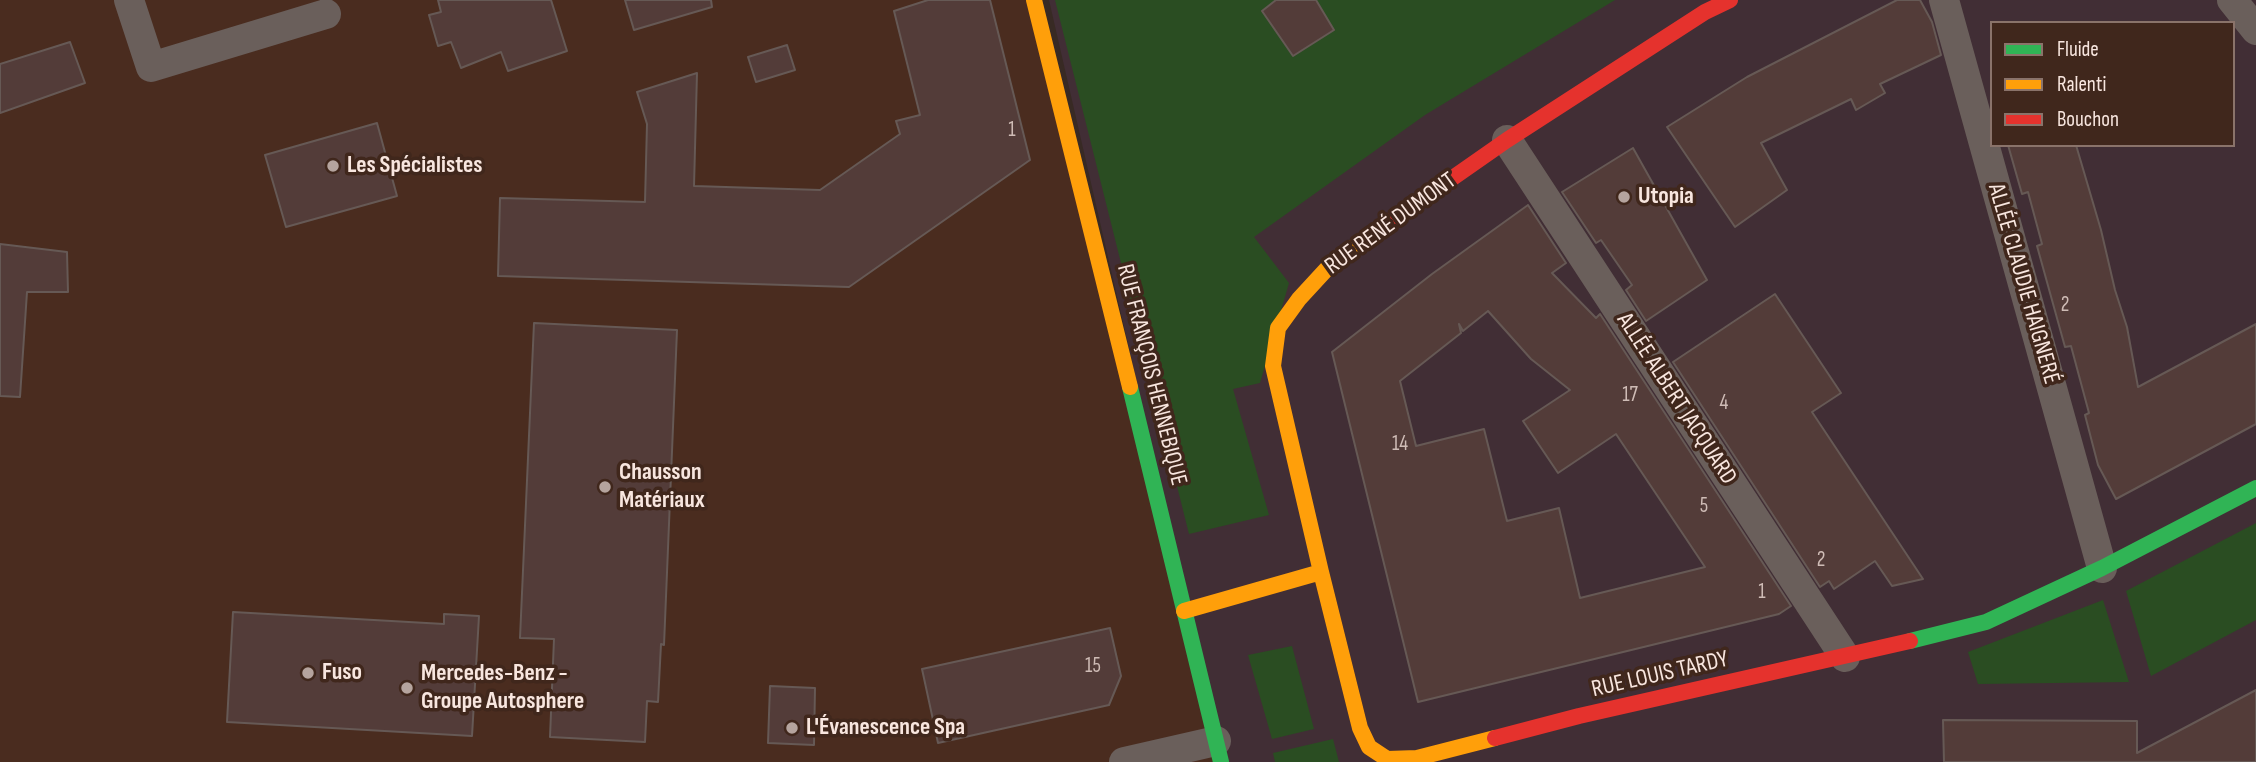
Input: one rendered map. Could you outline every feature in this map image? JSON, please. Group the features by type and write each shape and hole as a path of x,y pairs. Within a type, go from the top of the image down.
{"street":[{"path":"129,0 151,67 326,14"},
{"name":"RUE FRANÇOIS HENNEBIQUE","path":"1034,0 1218,751"},
{"name":"RUE RENÉ DUMONT","path":"1321,572 1273,366 1278,328 1299,299 1334,261 1507,140 1705,12 1730,0"},
{"name":"ALLÉE CLAUDIE HAIGNERÉ","path":"1944,0 2102,568"},
{"path":"2232,0 2256,30"},
{"name":"ALLÉE ALBERT JACQUARD","path":"1507,140 1845,657"},
{"name":"RUE LOUIS TARDY","path":"1321,572 1360,728 1369,747 1387,760 1417,758 1579,716 1845,657 1986,622 2102,568 2256,488"},
{"path":"1184,611 1321,572"},
{"path":"1124,762 1218,751"}],"shaded area":[{"path":"0,0 1034,0 1221,762 0,762"},
{"path":"1049,0 2256,0 2256,762 1224,762"}],"green space":[{"path":"1055,0 1615,0 1425,115 1254,237 1289,283 1260,383 1233,389 1269,515 1189,534"},
{"path":"2256,523 2256,620 2151,676 2126,591"},
{"path":"2103,600 2129,682 1978,684 1968,652"},
{"path":"1292,646 1314,729 1272,739 1248,655"},
{"path":"1333,739 1339,762 1275,762 1273,753"}],"building":[{"path":"438,0 551,0 567,51 508,71 501,52 461,68 451,42 438,46 429,15 441,12"},
{"path":"625,0 711,0 712,7 634,30"},
{"path":"928,0 990,0 1030,160 849,287 498,276 500,198 645,202 647,124 637,92 697,73 694,186 820,190 900,134 896,121 920,115 894,11"},
{"path":"1276,0 1316,0 1334,30 1293,56 1262,11"},
{"path":"1897,0 1920,0 1932,22 1941,55 1880,84 1885,93 1856,110 1851,99 1761,143 1787,190 1735,227 1667,127 1747,77"},
{"path":"70,42 85,83 0,113 0,64"},
{"path":"787,45 795,70 756,82 748,57"},
{"path":"377,123 397,196 286,227 265,155"},
{"path":"2009,147 2077,147 2127,327 2138,387 2256,324 2256,424 2116,499 2098,465 2085,415 2089,413 2071,346 2065,347 2037,246 2042,244 2028,192 2022,194"},
{"path":"1633,148 1707,280 1646,321 1626,290 1632,285 1601,240 1596,243 1562,192"},
{"path":"1528,205 1566,263 1552,273 1596,318 1600,314 1791,606 1779,614 1418,702 1332,352 1432,274","holes":["1488,311 1531,359 1570,390 1523,421 1558,473 1616,434 1705,567 1580,598 1559,508 1507,521 1484,429 1416,446 1400,381 1461,333 1459,324 1463,331"]},
{"path":"0,244 67,252 68,292 27,292 20,397 0,396"},
{"path":"1775,294 1841,393 1812,412 1923,579 1892,586 1875,561 1834,589 1829,581 1820,587 1673,362"},
{"path":"534,323 677,330 664,645 661,644 658,702 647,701 645,742 550,737 554,639 520,638"},
{"path":"233,612 444,624 444,614 479,616 472,736 227,722"},
{"path":"1110,628 1121,676 1109,705 938,743 922,669"},
{"path":"770,686 815,688 814,745 768,743"},
{"path":"2256,690 2256,762 1944,762 1943,720 2137,721 2137,753"}],"traffic: fast":[{"path":"1130,387 1221,762"},
{"path":"1910,641 1986,622 2102,568 2256,488"}],"traffic: slow":[{"path":"1034,0 1130,387"},
{"path":"1321,572 1273,366 1278,328 1299,299 1334,261 1371,235"},
{"path":"1184,611 1321,572 1360,728 1369,747 1387,759 1417,758 1495,738"}],"traffic: jam":[{"path":"1371,235 1507,140 1705,12 1730,0"},
{"path":"1495,738 1579,716 1910,641"}],"place":[{"name":"Les Spécialistes","path":"333,166"},
{"name":"Utopia","path":"1624,197"},
{"name":"Chausson Matériaux","path":"605,487"},
{"name":"Fuso","path":"308,673"},
{"name":"Mercedes-Benz - Groupe Autosphere","path":"407,688"},
{"name":"L'Évanescence Spa","path":"792,728"}]}
